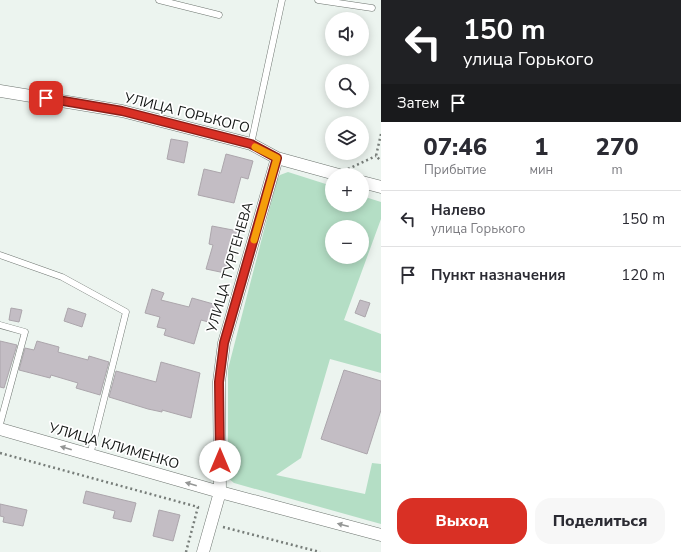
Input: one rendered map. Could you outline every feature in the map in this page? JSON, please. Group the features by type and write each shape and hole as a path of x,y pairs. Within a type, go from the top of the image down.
{"street":[{"name":"УЛИЦА ГОРЬКОГО","path":"0,90 122,111 251,144 277,158 325,171"},
{"name":"УЛИЦА ТУРГЕНЕВА","path":"203,552 220,492 219,382 224,343 277,158"},
{"path":"369,184 381,187"},
{"name":"УЛИЦА КЛИМЕНКО","path":"0,429 220,492 381,535"}],"lane":[{"path":"159,0 219,15"},
{"path":"251,144 282,0"},
{"path":"318,0 372,8"},
{"path":"0,255 62,277 126,312 90,455"},
{"path":"0,325 25,332 0,424"}],"path":[{"path":"376,156 381,134"},
{"path":"376,156 381,161"},
{"path":"352,168 376,156"},
{"path":"0,453 198,507 186,552"},
{"path":"211,524 320,552"}],"green space":[{"path":"288,172 325,184 325,212 369,212 369,198 381,202 381,219 369,252 369,220 325,220 325,264 365,264 344,320 381,334 381,373 330,359 301,458 276,475 365,494 372,463 381,464 381,524 234,483 228,478 228,369 277,180 280,175"}],"building":[{"path":"171,139 188,142 184,163 167,159"},
{"path":"226,154 253,161 248,179 241,177 234,203 198,195 204,169 221,173"},
{"path":"212,226 238,231 235,246 232,245 225,273 206,269 213,245 209,244"},
{"path":"152,289 164,293 161,300 189,307 192,298 217,305 212,323 201,320 194,344 164,335 166,329 157,327 160,317 145,313"},
{"path":"360,300 370,303 365,317 355,313"},
{"path":"11,308 22,310 19,322 9,320"},
{"path":"68,308 86,314 82,327 64,321"},
{"path":"0,341 17,345 4,388 0,387"},
{"path":"37,341 59,347 58,352 88,360 89,356 109,362 100,395 76,388 78,383 51,375 50,378 19,370 25,348 34,350"},
{"path":"161,362 200,373 191,418 162,410 162,412 148,409 109,397 116,371 156,382"},
{"path":"344,370 381,381 381,410 367,454 321,439"},
{"path":"86,491 136,503 131,522 113,518 115,511 83,503"},
{"path":"0,504 27,510 23,526 3,522 4,517 0,516"},
{"path":"159,510 180,515 173,541 153,536"}],"slow traffic":[{"path":"254,240 277,158 255,147"}],"route":[{"path":"46,98 122,111 251,144 277,158 224,343 219,382 220,461"}]}
